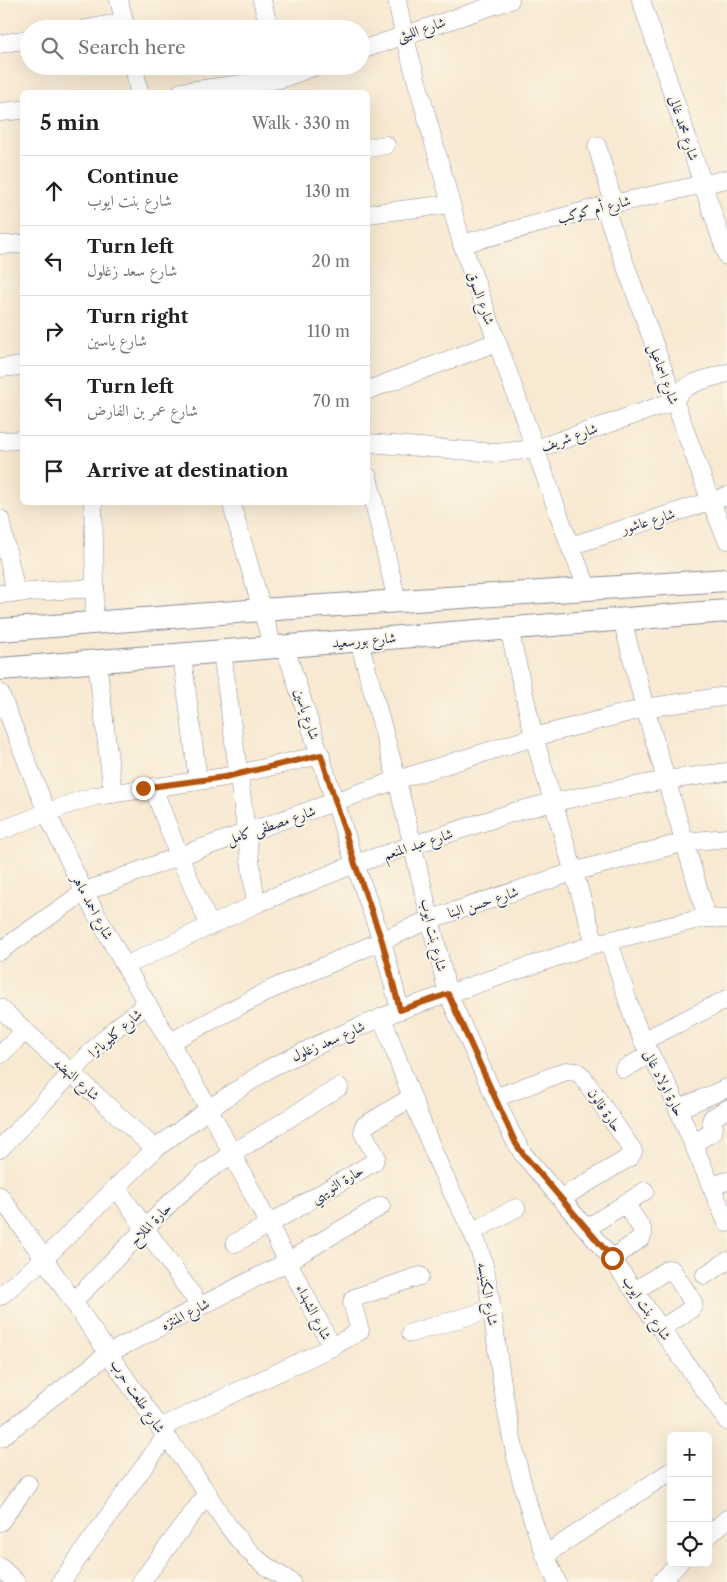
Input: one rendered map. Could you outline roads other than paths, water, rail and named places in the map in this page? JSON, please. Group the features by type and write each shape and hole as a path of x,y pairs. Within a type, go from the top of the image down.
{"street":[{"path":"119,0 124,20"},
{"path":"262,0 267,20"},
{"name":"شارع السوق","path":"397,0 404,35 462,244 570,546 588,589"},
{"name":"شارع الليثى","path":"370,47 510,0"},
{"name":"شارع محمد غالى","path":"641,0 727,256"},
{"path":"0,44 20,41"},
{"path":"136,75 139,90"},
{"path":"196,90 280,79"},
{"path":"0,112 20,110"},
{"path":"370,148 386,145"},
{"name":"شارع اسماعيل","path":"597,146 609,205 674,401 719,499 727,540"},
{"name":"شارع أم كوكب","path":"462,244 609,205 727,179"},
{"path":"370,214 451,204"},
{"path":"0,245 20,244"},
{"path":"370,389 497,342"},
{"path":"0,368 20,366"},
{"name":"شارع شريف","path":"370,443 496,453 536,449 674,401 681,390 686,387 727,373"},
{"path":"0,441 20,440"},
{"path":"370,486 397,601"},
{"name":"شارع عاشور","path":"570,546 719,499"},
{"path":"93,505 94,623"},
{"name":"شارع ياسين","path":"232,505 261,610 279,647 321,755 355,864 382,941 400,1010"},
{"path":"0,519 8,594 95,588"},
{"path":"0,630 261,610 727,580"},
{"name":"شارع بورسعيد","path":"0,669 727,611"},
{"path":"622,619 645,708 707,918"},
{"name":"حارة اولاد غالى","path":"509,628 534,736 573,872 646,1047 694,1143 719,1184 727,1222"},
{"name":"شارع بنت ايوب","path":"359,641 397,780 448,994 516,1144 612,1258 660,1329 727,1421"},
{"path":"222,652 256,904"},
{"path":"182,655 198,781"},
{"path":"97,661 113,794"},
{"name":"شارع احمد ماهر","path":"0,693 47,813 84,892 209,1109"},
{"name":"شارع مصطفى كامل","path":"0,951 84,892 179,856 397,780 534,736 645,708 727,696"},
{"path":"0,831 72,803 96,796 239,774 321,755"},
{"name":"شارع عبد المنعم","path":"125,966 256,904 355,864 514,812 552,802 666,780 727,772"},
{"path":"153,787 179,856 210,926"},
{"name":"شارع حسن البنا","path":"170,1042 272,989 431,919 573,872 685,842 727,838"},
{"name":"شارع سعد زغلول","path":"0,1296 45,1258 155,1148 270,1068 328,1040 400,1010 602,943 707,918 727,919"},
{"path":"624,1069 646,1047 727,999"},
{"name":"شارع كليوباترا","path":"0,1148 116,1028 147,1004"},
{"name":"شارع النهضه","path":"0,1008 155,1148"},
{"name":"شارع الكنيسه","path":"382,1017 446,1180 468,1220 484,1264 500,1372 517,1460 532,1519 557,1582"},
{"path":"0,1055 25,1031"},
{"name":"حارة فالون","path":"495,1098 566,1072 577,1072 582,1076 632,1149 633,1152 630,1157 562,1198"},
{"name":"حارة الملاح","path":"74,1301 174,1199 202,1175 339,1087"},
{"path":"678,1109 727,1088"},
{"name":"حارة النويهي","path":"268,1225 374,1162 376,1156 363,1133 364,1126 412,1097"},
{"name":"شارع الشهداء","path":"163,1432 332,1347 209,1109"},
{"path":"694,1143 713,1132 714,1128 711,1118 727,1109"},
{"path":"116,1187 200,1306"},
{"path":"587,1228 645,1191"},
{"name":"شارع طلعت حرب","path":"0,1196 45,1258 163,1432 208,1493 224,1520 251,1553 291,1582"},
{"path":"612,1258 641,1238 643,1234 642,1229 625,1203"},
{"name":"شارع المنتزه","path":"0,1438 109,1353 288,1262 381,1206"},
{"path":"472,1232 516,1208"},
{"path":"235,1243 268,1225"},
{"path":"705,1275 727,1261"},
{"path":"635,1291 668,1269 672,1270 693,1302 693,1306 660,1329"},
{"path":"332,1347 360,1331 352,1302 354,1298 420,1276"},
{"path":"411,1332 492,1309"},
{"path":"60,1582 163,1432"},
{"path":"545,1555 667,1474"},
{"path":"0,1522 28,1484"},
{"path":"141,1582 208,1493"},
{"path":"0,1567 16,1582"},
{"path":"661,1582 675,1567"}]}
